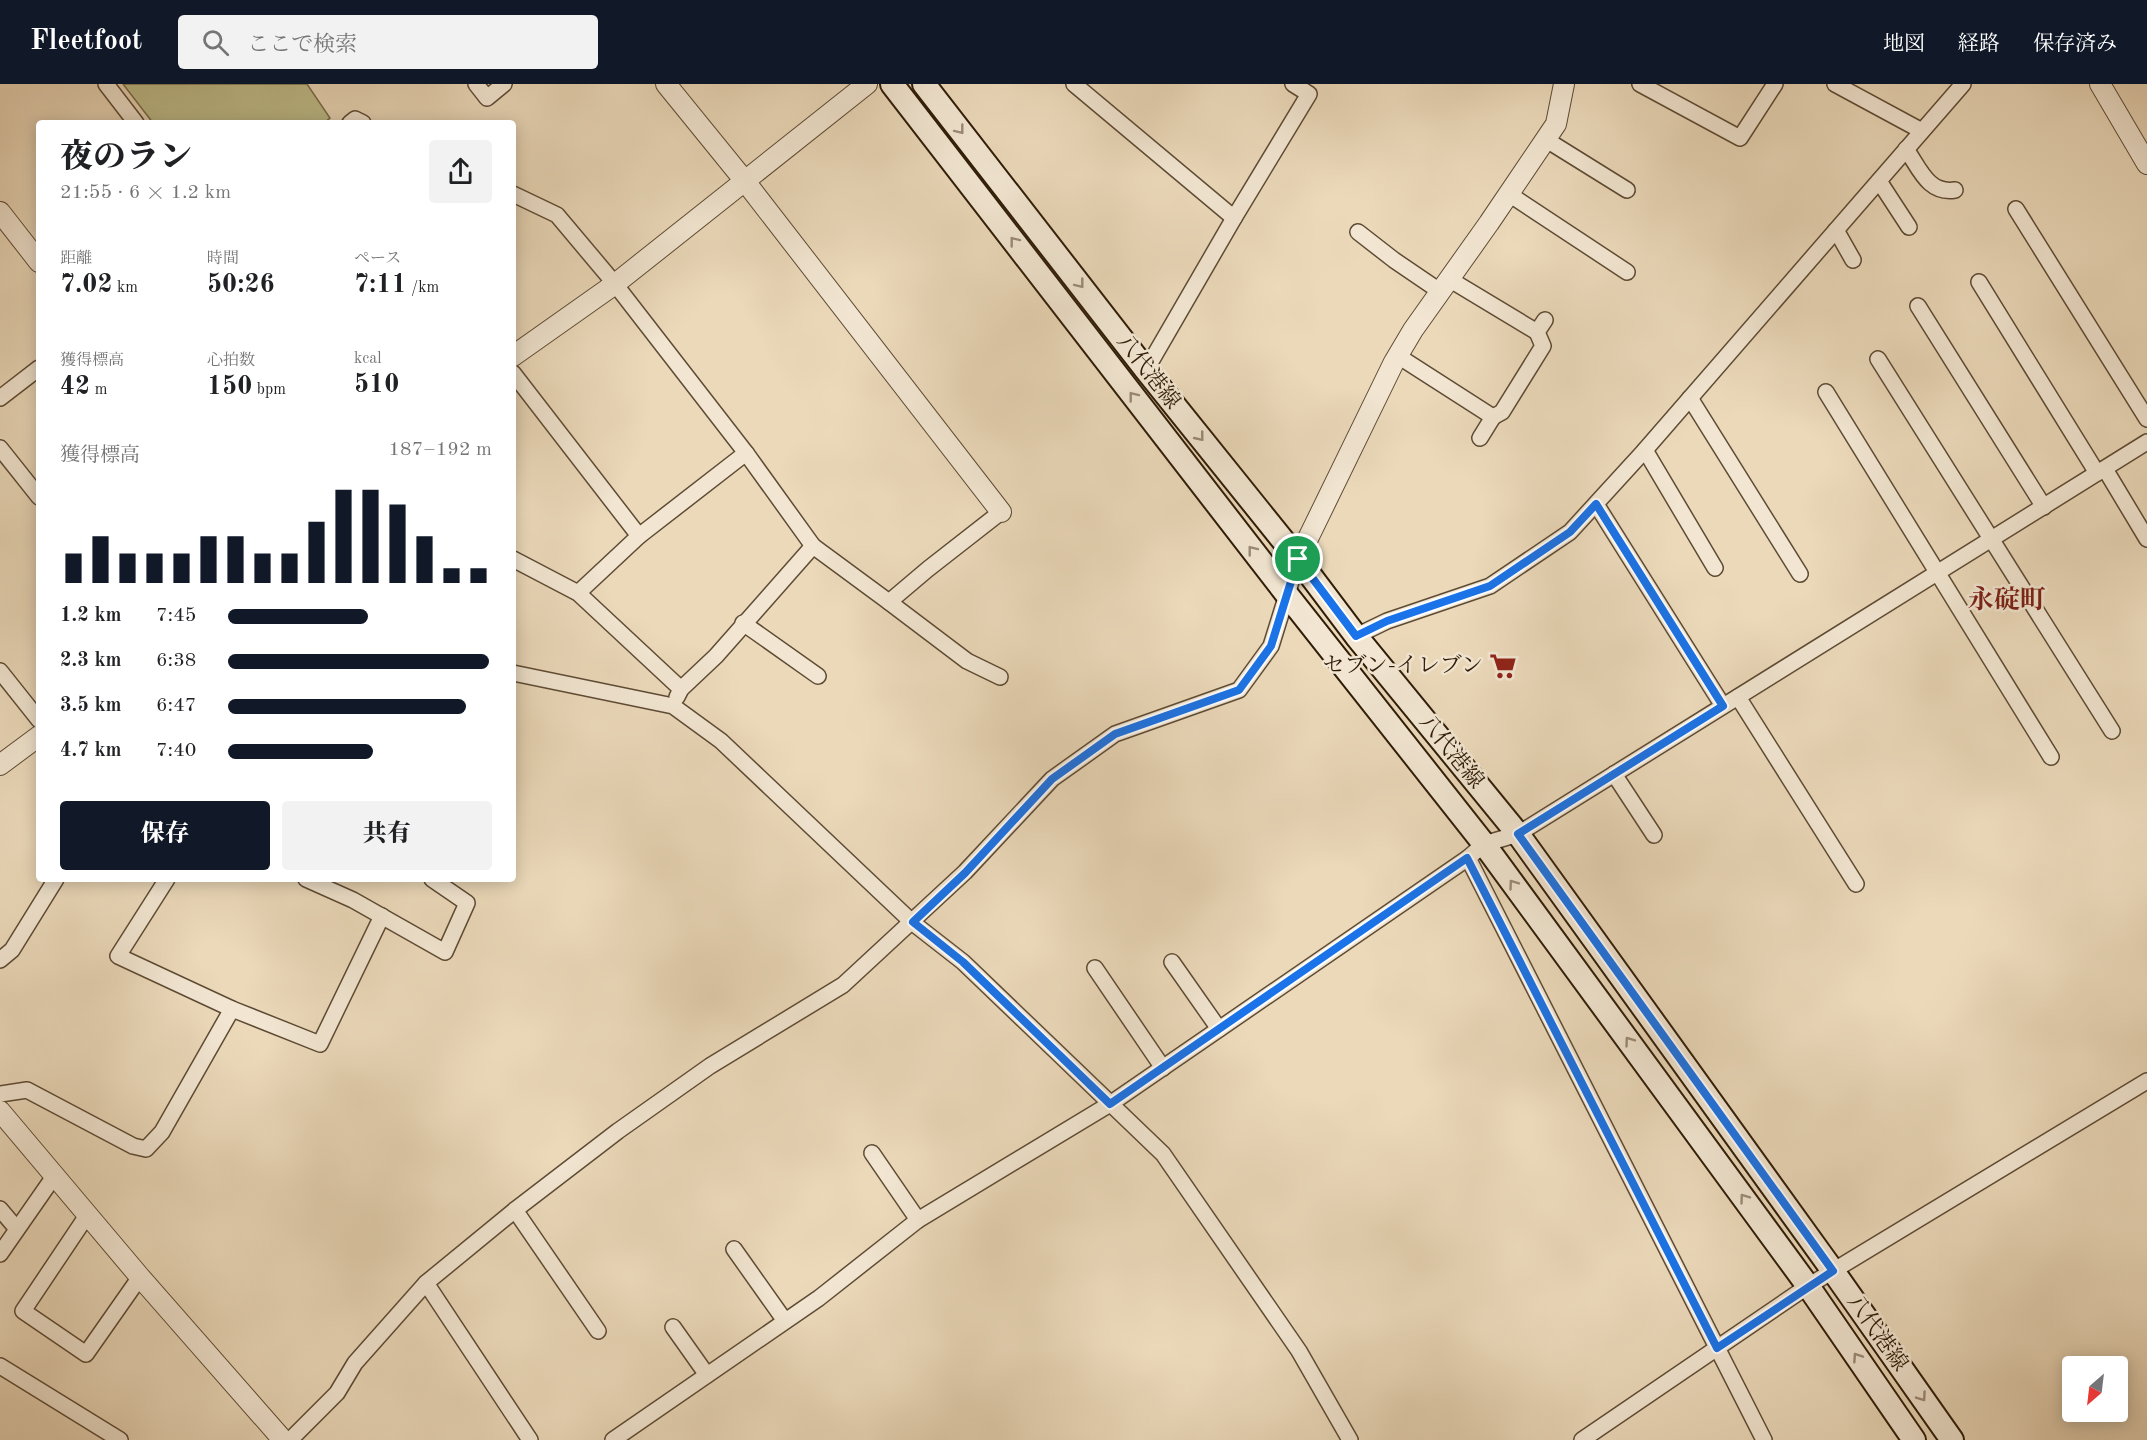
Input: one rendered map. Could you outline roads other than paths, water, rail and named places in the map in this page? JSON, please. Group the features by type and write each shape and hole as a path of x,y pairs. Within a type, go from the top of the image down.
{"main road":[{"name":"八代港線","path":"892,84 1288,596 1476,850 1808,1286 1914,1440"},
{"name":"八代港線","path":"924,84 1356,636 1518,834 1952,1440"}],"street":[{"path":"106,84 134,120"},
{"path":"476,84 487,98 504,84"},
{"path":"666,84 744,180 1001,512 889,602"},
{"path":"516,354 615,284 867,84"},
{"path":"1074,84 1234,218"},
{"path":"1146,370 1309,94 1293,84"},
{"path":"290,1440 337,1393 355,1363 426,1283 515,1210 618,1131 710,1066 843,986 965,873 1052,779 1115,734 1239,690 1271,646 1298,559 1398,356 1413,330 1556,124 1564,84"},
{"path":"1640,84 1740,138 1775,84"},
{"path":"1835,84 1922,131"},
{"path":"1356,636 1387,621 1490,586 1570,532 1645,450 1963,84"},
{"path":"2100,84 2147,164"},
{"path":"1545,139 1627,190"},
{"path":"1906,149 1933,188 1943,192 1955,190"},
{"path":"1879,181 1909,226"},
{"path":"1509,194 1627,272"},
{"path":"516,195 557,215 615,284 746,453 813,546 967,661 1000,677"},
{"path":"2016,209 2147,419"},
{"path":"0,212 36,258"},
{"path":"1836,230 1853,260"},
{"path":"1358,232 1394,260 1445,285 1541,326 1543,346 1502,412 1493,417 1480,438"},
{"path":"1979,282 2147,539"},
{"path":"1918,306 2044,507"},
{"path":"1398,356 1493,417"},
{"path":"1878,359 2112,731"},
{"path":"0,398 36,370"},
{"path":"516,377 639,536"},
{"path":"1826,392 2052,757"},
{"path":"1690,398 1800,574"},
{"path":"613,1440 819,1298 918,1221 1110,1104 1476,850 1518,834 2147,442"},
{"path":"0,448 36,493"},
{"path":"1645,450 1715,567"},
{"path":"578,592 639,536 746,453"},
{"path":"1596,504 1723,706"},
{"path":"673,706 681,689 716,656 813,546"},
{"path":"516,561 578,592 681,689"},
{"path":"743,623 818,676"},
{"path":"0,670 36,716"},
{"path":"516,674 673,706 721,741 913,922 963,962 1163,1154 1299,1351 1350,1440"},
{"path":"1738,697 1856,884"},
{"path":"1,762 36,738"},
{"path":"1614,774 1654,835"},
{"path":"1476,850 1717,1348 1764,1440"},
{"path":"0,960 12,950 54,882"},
{"path":"165,882 118,956 232,1009 320,1044 382,916"},
{"path":"313,882 353,900 445,952 467,903 436,882"},
{"path":"1172,962 1219,1029"},
{"path":"1095,968 1163,1068"},
{"path":"0,1094 27,1090 133,1146 146,1149 162,1131 232,1009"},
{"path":"1582,1440 1808,1286 2147,1081"},
{"path":"0,1112 283,1440"},
{"path":"872,1153 918,1221"},
{"path":"0,1254 55,1175"},
{"path":"0,1209 17,1229"},
{"path":"515,1210 598,1331"},
{"path":"88,1214 23,1311 86,1354 140,1277"},
{"path":"734,1249 785,1321"},
{"path":"426,1283 530,1440"},
{"path":"673,1327 707,1375"},
{"path":"0,1366 120,1440"}],"place":[{"name":"セブン-イレブン","path":"1503,666"}],"district":[{"name":"永碇町","path":"2007,601"}]}
